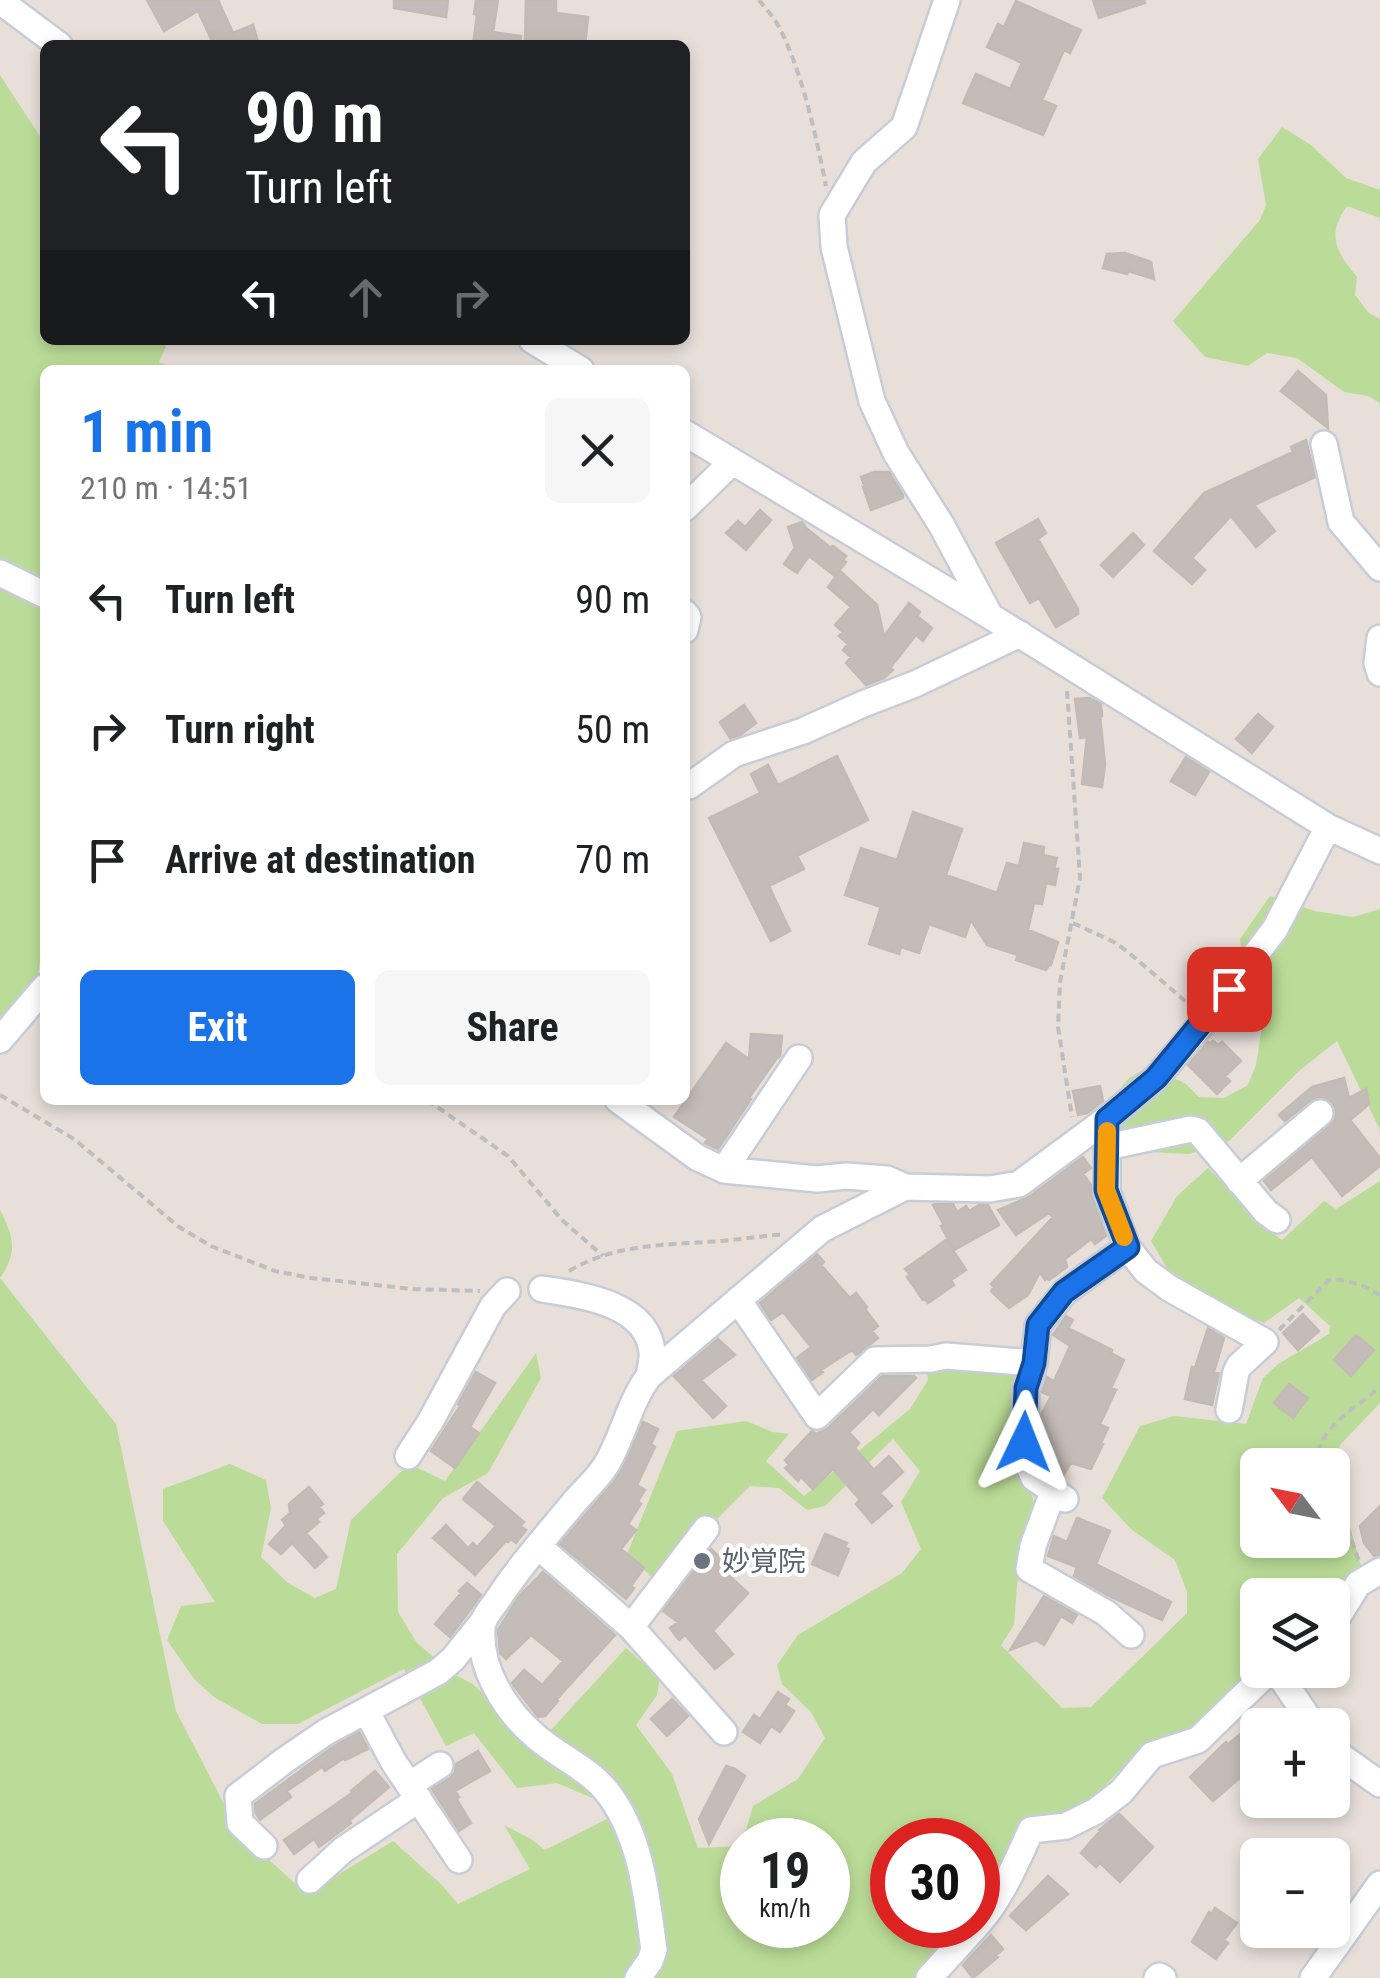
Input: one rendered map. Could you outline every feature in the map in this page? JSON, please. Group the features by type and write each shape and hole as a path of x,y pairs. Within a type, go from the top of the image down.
{"street":[{"path":"947,0 904,127 864,162 832,216 834,247 872,401 896,453 942,526 990,616"},
{"path":"0,1 52,40"},
{"path":"540,345 573,365"},
{"path":"690,436 1020,634 1328,827 1380,851"},
{"path":"1324,444 1341,522 1380,568"},
{"path":"690,503 732,462"},
{"path":"0,573 40,593"},
{"path":"690,785 734,754 915,684 1020,634"},
{"path":"625,1105 698,1158 724,1170 818,1179 887,1179 905,1188 990,1189 1020,1184 1156,1078 1275,929 1328,827"},
{"path":"0,1040 40,992"},
{"path":"724,1170 798,1058"},
{"path":"1240,1180 1320,1112"},
{"path":"1107,1119 1106,1190 1128,1247 1146,1271 1169,1288 1265,1342 1236,1372 1229,1410"},
{"path":"1107,1147 1191,1129 1198,1131 1266,1212 1278,1220"},
{"path":"264,1846 240,1822 238,1796 326,1732 438,1672 453,1659 538,1546 606,1465 649,1376 822,1229 905,1188"},
{"path":"1128,1247 1064,1292 1038,1325 1034,1363 1026,1388 1024,1442 1026,1462 1034,1478 1059,1495 1033,1546 1028,1569 1106,1613 1132,1635"},
{"path":"542,1289 604,1302 630,1315 645,1330 652,1352 649,1376"},
{"path":"408,1456 492,1306 506,1291"},
{"path":"738,1300 816,1416 875,1360 946,1356 1034,1363"},
{"path":"631,1627 706,1529"},
{"path":"538,1546 631,1627 724,1732"},
{"path":"1350,1597 1358,1584 1373,1576"},
{"path":"482,1624 484,1659 513,1714 534,1736 593,1778 611,1797 630,1836 643,1876 654,1950 638,1978"},
{"path":"1000,1894 1032,1830 1066,1826 1096,1810 1122,1792 1152,1756 1198,1740 1254,1688"},
{"path":"367,1712 393,1761 459,1860"},
{"path":"1350,1763 1380,1784"},
{"path":"310,1880 440,1765"},
{"path":"1313,1978 1380,1884"},
{"path":"929,1978 956,1948"}],"path":[{"path":"758,0 778,24 795,68 815,134 832,216"},
{"path":"1064,662 1080,878 1060,982 1058,1026 1077,1142"},
{"path":"1073,923 1128,952 1206,1019"},
{"path":"0,1095 74,1139 180,1227 211,1246 275,1271 412,1290 506,1291"},
{"path":"434,1105 508,1156 562,1220 603,1256"},
{"path":"542,1289 581,1264 650,1244 722,1241 822,1229"},
{"path":"1265,1342 1328,1280 1353,1283 1380,1295"},
{"path":"1320,1448 1332,1425 1380,1387"},
{"path":"1350,1533 1373,1576"}],"green space":[{"path":"0,75 40,136 40,345 167,345 159,362 167,365 40,365 40,962 38,975 0,1017"},
{"path":"1282,127 1311,145 1346,178 1380,190 1380,218 1347,206 1335,235 1339,251 1357,277 1355,295 1369,313 1380,319 1380,403 1368,396 1344,392 1297,358 1267,353 1248,366 1205,357 1173,321 1260,220 1266,205 1258,159"},
{"path":"1270,896 1315,911 1353,917 1380,909 1380,1130 1337,1041 1299,1071 1229,1141 1189,1154 1147,1152 1119,1130 1118,1098 1130,1078 1151,1066 1186,1084 1199,1097 1224,1098 1248,1085 1256,1065 1263,1020 1248,993 1240,939"},
{"path":"1208,1168 1264,1227 1282,1240 1324,1201 1336,1209 1380,1181 1380,1403 1339,1448 1240,1448 1240,1558 1350,1558 1350,1527 1362,1569 1350,1584 1350,1578 1240,1578 1240,1687 1182,1737 1142,1747 1094,1797 1035,1820 1000,1869 1000,1818 870,1818 870,1948 940,1948 916,1978 0,1978 0,1278 116,1424 176,1711 239,1833 307,1894 393,1841 458,1904 530,1869 504,1825 545,1850 607,1819 597,1800 557,1783 517,1788 474,1733 446,1746 404,1669 298,1724 262,1724 214,1697 194,1679 167,1640 181,1606 215,1602 163,1521 163,1489 230,1464 266,1480 271,1508 261,1557 288,1583 315,1598 336,1589 351,1520 409,1464 445,1481 536,1353 541,1378 488,1473 443,1498 397,1554 398,1612 417,1643 455,1675 473,1684 513,1723 552,1729 626,1648 660,1678 657,1695 636,1725 672,1774 698,1848 720,1847 720,1948 850,1948 850,1818 749,1818 753,1806 798,1779 825,1738 811,1712 782,1684 777,1665 798,1635 902,1573 921,1549 901,1502 920,1471 893,1439 825,1506 807,1510 779,1488 750,1486 653,1578 627,1554 677,1431 746,1421 789,1434 766,1461 804,1496 910,1409 928,1380 925,1346 1016,1348 1018,1389 1012,1438 1034,1502 1017,1585 1014,1625 1001,1645 1062,1708 1091,1707 1187,1613 1187,1592 1175,1560 1132,1530 1102,1498 1140,1426 1174,1416 1246,1424 1263,1378 1278,1364 1329,1334 1330,1326 1299,1298 1264,1323 1196,1296 1170,1273 1151,1241 1177,1196"},
{"path":"0,1210 12,1252 0,1278"}],"building":[{"path":"147,0 218,0 233,33 253,25 258,40 212,40 198,11 164,31"},
{"path":"394,0 448,0 446,17 394,8"},
{"path":"476,0 498,0 493,32 521,36 521,40 474,40 477,15"},
{"path":"526,0 556,0 556,13 588,17 586,40 525,40"},
{"path":"1093,0 1144,0 1145,3 1099,18"},
{"path":"1016,1 1081,30 1070,53 1064,50 1042,100 1056,106 1043,135 963,103 976,74 1010,89 1022,63 987,47 998,24 1004,27"},
{"path":"1125,253 1151,262 1154,279 1103,268 1107,254"},
{"path":"1298,371 1326,395 1328,428 1281,391"},
{"path":"1306,440 1315,477 1254,505 1275,531 1256,547 1231,516 1192,558 1205,570 1192,584 1154,551 1204,493 1293,452 1291,447"},
{"path":"889,472 903,498 871,510 861,477"},
{"path":"760,510 771,520 746,550 726,533 738,521 745,527"},
{"path":"1038,519 1046,533 1038,539 1078,609 1078,614 1056,627 1039,598 1030,603 996,543"},
{"path":"802,522 846,556 835,576 809,556 797,573 784,564 795,548 788,527"},
{"path":"1133,533 1144,545 1113,577 1101,565"},
{"path":"840,571 877,605 884,636 909,603 932,628 923,641 916,635 884,678 866,685 846,663 851,657 843,650 848,644 835,625 851,607 828,587"},
{"path":"1090,698 1101,704 1105,764 1102,787 1082,784 1087,737 1080,738 1075,699"},
{"path":"744,705 756,723 730,738 720,722"},
{"path":"1258,714 1273,727 1252,753 1236,739"},
{"path":"837,756 868,820 797,856 804,869 769,886 790,931 771,941 709,818 760,793 751,774 768,765 778,785"},
{"path":"1186,757 1209,772 1195,795 1171,781"},
{"path":"913,812 962,829 946,875 997,893 1007,863 1019,866 1024,843 1044,847 1043,855 1057,858 1055,885 1046,883 1042,904 1034,903 1028,930 1058,942 1046,970 987,945 971,920 965,937 929,924 919,953 901,947 899,954 869,944 881,907 845,895 861,848 897,860"},
{"path":"751,1034 782,1036 780,1056 718,1149 674,1117 682,1105 690,1105 690,1094 726,1043 749,1059"},
{"path":"1213,1041 1218,1045 1222,1042 1241,1061 1225,1076 1230,1081 1217,1094 1188,1065"},
{"path":"1344,1078 1349,1098 1366,1089 1369,1104 1350,1120 1380,1158 1380,1166 1342,1196 1312,1157 1271,1190 1264,1181 1330,1125 1336,1111 1332,1102 1318,1097 1285,1121 1279,1115 1312,1087"},
{"path":"1100,1086 1103,1101 1078,1115 1073,1091"},
{"path":"1083,1157 1091,1168 1083,1174 1091,1185 1106,1236 1095,1244 1091,1239 1065,1259 1067,1267 1049,1280 1040,1272 1028,1295 1009,1308 991,1291 991,1284 1053,1217 1049,1213 1016,1235 998,1210 1029,1197"},
{"path":"935,1204 953,1204 957,1212 966,1206 969,1211 988,1205 999,1225 954,1250"},
{"path":"946,1240 966,1270 951,1280 954,1285 928,1303 905,1269"},
{"path":"817,1254 824,1262 821,1265 850,1298 856,1293 867,1307 878,1326 872,1331 878,1338 856,1355 852,1350 812,1380 797,1358 811,1347 783,1312 771,1320 760,1303"},
{"path":"1303,1314 1319,1331 1298,1350 1283,1333"},
{"path":"1066,1316 1073,1320 1068,1328 1124,1360 1111,1388 1116,1390 1100,1424 1108,1428 1091,1469 1071,1463 1062,1477 1047,1467 1040,1442 1041,1415 1051,1396 1042,1392 1047,1377 1054,1381 1070,1346 1053,1335"},
{"path":"1208,1328 1224,1338 1214,1372 1219,1373 1212,1405 1185,1399 1192,1367 1195,1368"},
{"path":"1356,1335 1374,1350 1351,1376 1334,1360"},
{"path":"718,1339 735,1355 701,1380 726,1406 713,1418 674,1376"},
{"path":"476,1372 495,1383 470,1427 479,1433 455,1468 431,1451"},
{"path":"882,1376 916,1378 879,1415 873,1409 849,1432 859,1443 855,1448 874,1470 889,1456 903,1472 880,1493 892,1506 872,1523 856,1504 860,1500 833,1469 813,1489 785,1468 789,1465 785,1460 812,1431 816,1434 828,1428"},
{"path":"1289,1384 1308,1398 1293,1418 1274,1403"},
{"path":"643,1422 658,1429 651,1444 655,1447 637,1485 645,1490 638,1501 641,1504 628,1524 636,1530 621,1549 644,1568 626,1599 560,1544 616,1479"},
{"path":"477,1482 524,1522 520,1526 526,1530 516,1543 506,1541 475,1575 433,1538 446,1525 468,1548 473,1543 477,1547 496,1526 463,1499"},
{"path":"309,1487 323,1504 319,1507 324,1513 306,1533 327,1557 315,1568 292,1543 281,1554 269,1544 286,1525 282,1520 290,1513 289,1504"},
{"path":"1380,1506 1380,1555 1374,1556 1364,1543 1360,1526"},
{"path":"1077,1518 1110,1531 1096,1564 1171,1602 1162,1620 1109,1596 1074,1576 1077,1567 1048,1556 1054,1536 1067,1542"},
{"path":"825,1534 847,1543 845,1547 849,1549 838,1575 812,1564"},
{"path":"711,1549 729,1566 724,1571 748,1593 713,1631 733,1654 715,1669 685,1635 679,1640 670,1628 678,1622 663,1611"},
{"path":"543,1572 615,1635 545,1716 538,1717 512,1683 524,1670 542,1685 563,1661 531,1635 506,1659 500,1653 498,1630 519,1596"},
{"path":"467,1583 481,1595 450,1637 435,1624"},
{"path":"1044,1596 1077,1615 1072,1623 1061,1616 1044,1645 1036,1640 1010,1650"},
{"path":"778,1692 789,1699 785,1705 794,1711 780,1732 771,1726 760,1743 743,1732 754,1715 760,1719"},
{"path":"672,1699 688,1716 667,1736 651,1719"},
{"path":"359,1732 368,1749 325,1771 322,1767 287,1791 291,1797 260,1820 255,1804"},
{"path":"1240,1734 1240,1778 1213,1801 1190,1777"},
{"path":"478,1751 490,1771 455,1791 471,1823 459,1831 432,1789 450,1778 456,1764"},
{"path":"726,1766 745,1776 709,1844 699,1819"},
{"path":"375,1771 389,1787 319,1847 314,1839 294,1854 284,1840 352,1793"},
{"path":"1119,1814 1153,1847 1120,1882 1100,1863 1096,1867 1081,1853 1099,1830"},
{"path":"1048,1876 1068,1894 1026,1930 1010,1916"},
{"path":"1215,1908 1237,1923 1216,1959 1192,1942"},
{"path":"1000,1946 1003,1949 973,1978 963,1965 979,1948"}],"slow traffic":[{"path":"1107,1131 1106,1190 1124,1237"}],"place":[{"name":"妙覚院","path":"702,1561"}],"route":[{"path":"1024,1442 1026,1388 1034,1363 1038,1325 1064,1292 1128,1247 1106,1190 1107,1119 1156,1078 1229,989"}]}
